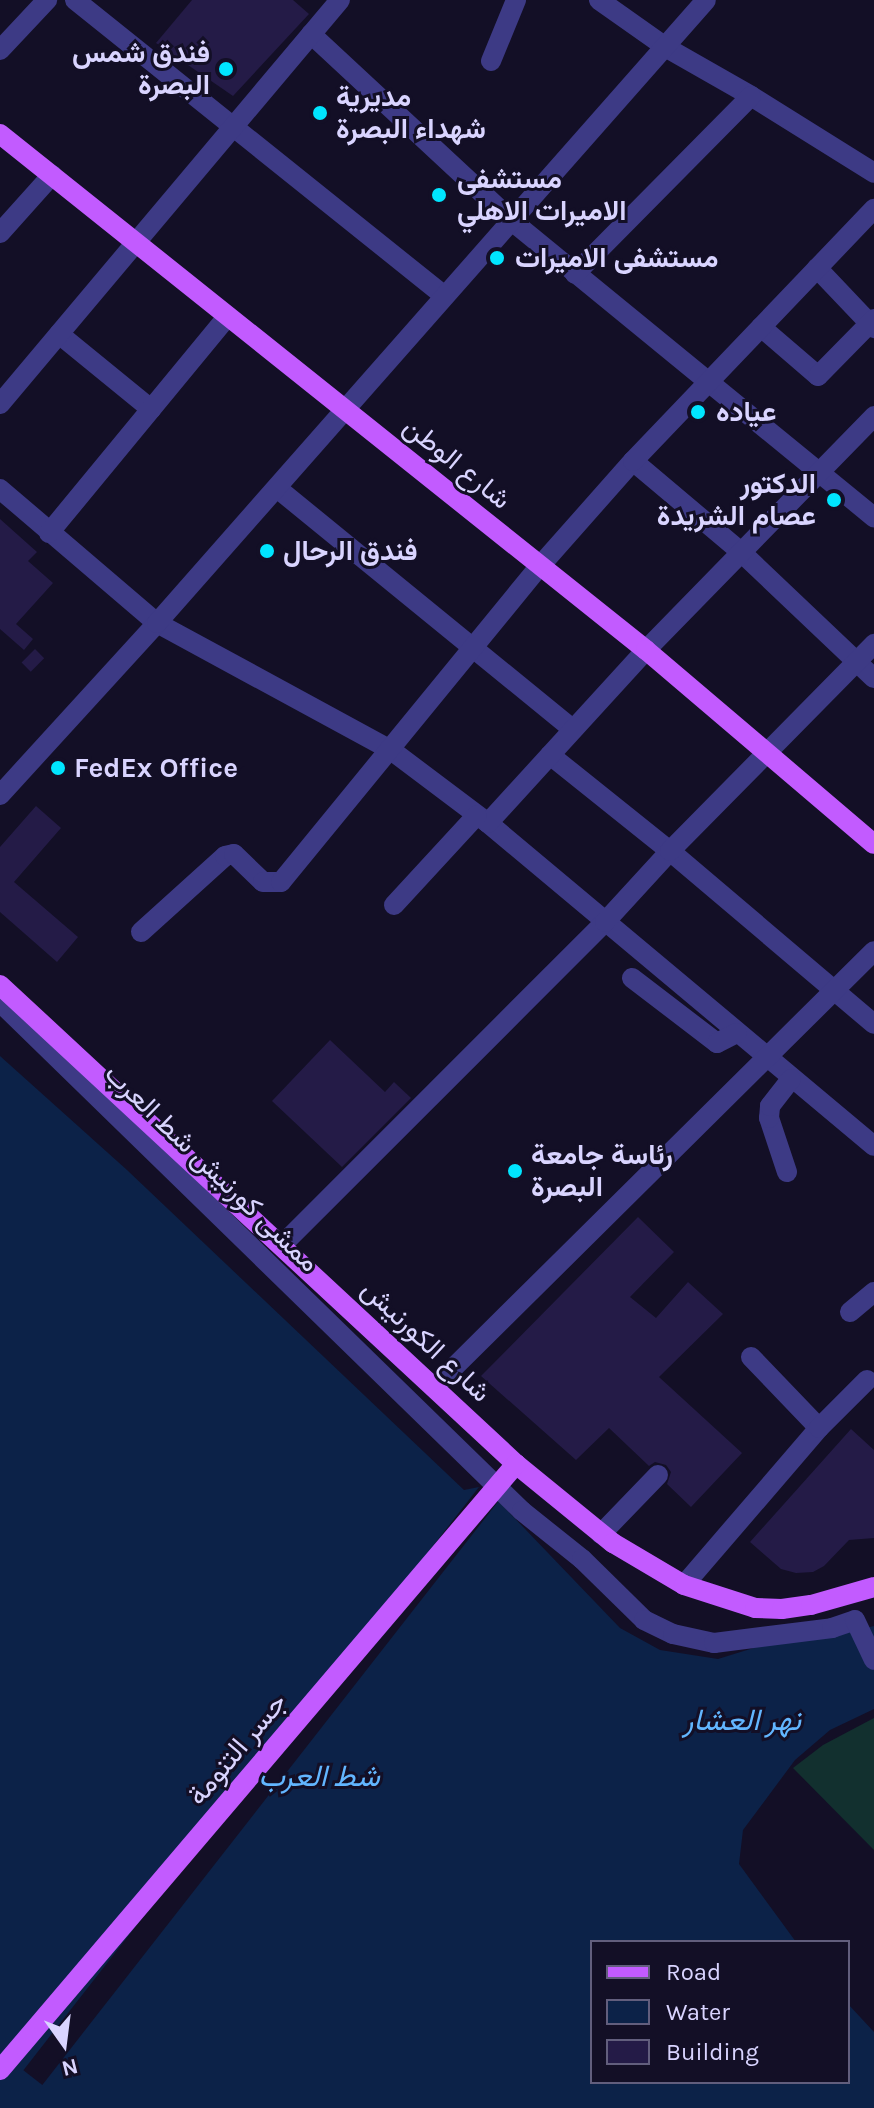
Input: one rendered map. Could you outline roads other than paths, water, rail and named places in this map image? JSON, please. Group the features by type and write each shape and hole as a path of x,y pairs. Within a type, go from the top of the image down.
{"main road":[{"name":"شارع الوطن","path":"0,134 646,650 874,844"},
{"name":"شارع الكورنيش","path":"0,985 283,1244 516,1464 601,1534 684,1585 755,1608 782,1609 874,1587"},
{"name":"جسر التنومة","path":"0,2070 516,1464"}],"street":[{"path":"0,50 47,0"},
{"path":"75,0 443,295"},
{"path":"491,61 516,0"},
{"path":"599,0 667,48 874,173"},
{"path":"0,795 277,488 343,408 667,48 706,0"},
{"path":"0,404 311,34 330,4"},
{"path":"311,34 512,221 874,517"},
{"path":"575,274 751,96"},
{"path":"0,233 52,175"},
{"path":"141,932 225,856 234,854 263,882 281,882 540,566 633,461 874,209"},
{"path":"761,327 818,376 873,323 817,268"},
{"path":"49,533 228,316"},
{"path":"59,334 151,409"},
{"path":"394,905 550,755 646,650 874,416"},
{"path":"633,461 741,552 874,678"},
{"path":"277,488 573,729"},
{"path":"0,489 157,623 391,750 483,819 874,1146"},
{"path":"283,1244 605,922 670,851 874,644"},
{"path":"550,755 670,851 874,1024"},
{"path":"434,1387 874,951"},
{"path":"632,978 717,1043 737,1033"},
{"name":"ممشى كورنيش شط العرب","path":"0,1002 522,1511 582,1559 644,1620 673,1634 714,1643 832,1628 855,1620 874,1660"},
{"path":"787,1172 769,1118 770,1106 791,1079"},
{"path":"850,1312 874,1292"},
{"path":"751,1357 819,1428"},
{"path":"684,1585 819,1428 867,1380"},
{"path":"601,1534 658,1475"}],"water":[{"name":"شط العرب","path":"0,1056 127,1170 464,1490 479,1487 502,1505 620,1628 660,1650 718,1659 766,1644 825,1638 874,1626 874,1709 830,1730 795,1760 743,1830 739,1864 795,1940 590,1940 590,2084 850,2084 850,2006 874,2032 874,2108 0,2108"}],"place":[{"name":"فندق شمس البصرة","path":"226,69"},
{"name":"مديرية شهداء البصرة","path":"320,113"},
{"name":"مستشفى الاميرات الاهلي","path":"439,195"},
{"name":"مستشفى الاميرات","path":"497,258"},
{"name":"عياده","path":"698,412"},
{"name":"الدكتور عصام الشريدة","path":"834,500"},
{"name":"فندق الرحال","path":"267,551"},
{"name":"FedEx Office","path":"58,768"},
{"name":"رئاسة جامعة البصرة","path":"515,1171"}],"water label":[{"name":"نهر العشار","path":"742,1720"}]}
